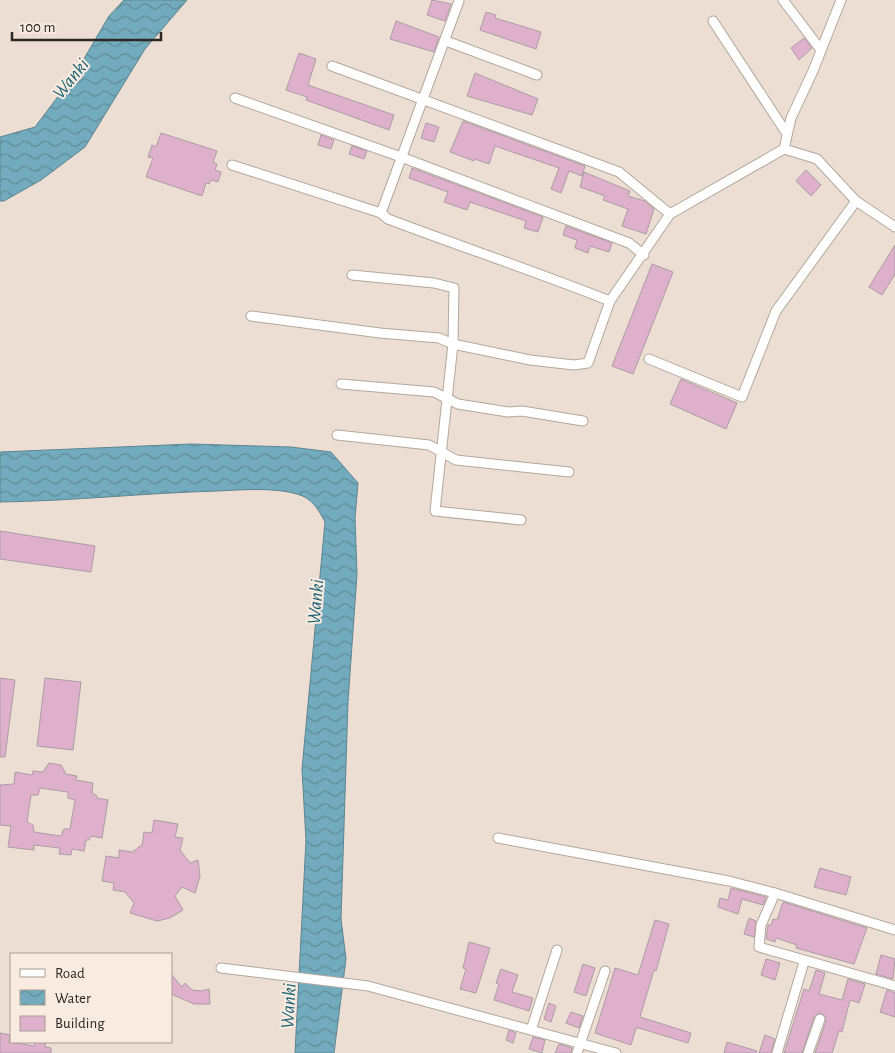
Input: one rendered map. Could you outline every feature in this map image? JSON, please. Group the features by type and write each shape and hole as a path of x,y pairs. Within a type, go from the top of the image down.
{"street":[{"path":"782,0 821,50"},
{"path":"251,316 380,333 439,338 454,344 530,360 574,365 588,363 610,301 644,255 670,214 784,149 791,118 841,0"},
{"path":"381,213 446,41 459,1"},
{"path":"713,22 788,134"},
{"path":"446,41 537,75"},
{"path":"332,66 619,172 670,214"},
{"path":"235,98 401,157 629,243 644,255"},
{"path":"784,149 817,159 856,201 895,226"},
{"path":"232,166 381,213 388,219 448,242 548,276 610,301"},
{"path":"649,359 742,398 776,311 856,201"},
{"path":"352,275 434,283 454,288 454,344 435,511 521,520"},
{"path":"341,384 434,392 458,404 508,412 522,411 583,421"},
{"path":"337,435 429,445 456,460 569,472"},
{"path":"498,838 633,862 775,893 895,930"},
{"path":"775,893 761,925 759,947 804,962 820,964 895,986"},
{"path":"531,1030 557,950"},
{"path":"777,1053 804,962"},
{"path":"221,968 368,986 616,1053"},
{"path":"576,1053 605,971"},
{"path":"808,1053 820,1020"}],"water":[{"path":"124,0 187,0 145,49 85,147 41,180 4,201 0,201 0,137 35,127 75,74 109,16"},
{"path":"191,444 291,447 331,452 358,483 355,518 357,574 348,702 341,919 346,959 334,1053 295,1053 306,840 302,769 325,522 320,513 307,498 287,492 267,490 0,502 0,452"}],"building":[{"path":"432,0 451,4 445,21 427,15"},
{"path":"486,12 496,15 495,18 541,32 536,49 480,30"},
{"path":"396,21 439,37 434,52 390,39"},
{"path":"804,38 812,48 799,60 791,48"},
{"path":"299,53 316,59 308,85 394,115 389,130 306,100 307,97 286,90"},
{"path":"475,73 538,99 532,115 467,96"},
{"path":"463,121 585,166 582,176 569,171 561,193 551,189 559,168 495,146 489,164 475,159 474,161 450,152"},
{"path":"426,123 439,127 434,142 421,138"},
{"path":"161,133 217,151 213,162 217,164 215,170 221,172 218,182 211,180 209,184 206,183 202,196 146,177 153,158 148,157 152,145 156,147"},
{"path":"321,135 334,140 331,149 318,145"},
{"path":"352,146 367,151 364,159 349,154"},
{"path":"412,168 543,217 538,232 524,228 526,221 470,202 467,210 444,202 448,192 409,178"},
{"path":"806,170 821,185 811,196 796,181"},
{"path":"584,172 630,191 628,196 645,201 654,209 646,234 622,226 628,209 603,200 605,196 580,187"},
{"path":"566,226 612,243 609,252 590,246 588,253 575,248 577,240 563,235"},
{"path":"895,245 895,274 882,295 869,287"},
{"path":"652,264 673,272 633,374 612,366"},
{"path":"681,379 737,403 726,429 670,404"},
{"path":"0,531 95,546 91,572 0,559"},
{"path":"0,678 15,680 5,757 0,757"},
{"path":"45,678 81,682 73,750 37,746"},
{"path":"49,763 61,765 66,774 77,776 76,780 93,783 92,793 97,798 108,800 102,838 91,836 89,840 86,840 84,851 72,849 71,855 59,854 60,848 34,845 34,850 8,847 11,826 0,825 0,785 14,784 15,772 32,775 33,771 43,772","holes":["40,788 68,792 68,798 75,800 70,829 64,829 61,836 34,832 33,825 27,822 31,795 38,795"]},
{"path":"154,820 178,824 175,837 183,838 180,850 190,863 198,860 200,876 195,893 182,887 175,896 183,910 170,918 157,921 130,913 134,903 125,892 113,890 114,883 102,881 106,856 119,858 119,850 132,852 142,845 144,832 152,833"},
{"path":"820,868 851,877 846,895 814,887"},
{"path":"731,888 766,897 763,905 742,899 738,914 718,907 720,898 728,900"},
{"path":"783,902 867,928 854,964 796,948 797,945 776,938 775,942 766,939 768,925 771,925 773,919 777,920"},
{"path":"749,918 756,921 754,937 744,934"},
{"path":"655,920 669,924 656,971 654,970 640,1017 691,1033 688,1043 639,1028 636,1028 631,1045 595,1033 615,968 638,975"},
{"path":"469,942 490,948 476,993 460,989 466,969 463,968"},
{"path":"881,955 895,959 893,979 876,974"},
{"path":"766,959 780,963 775,980 761,975"},
{"path":"583,964 595,968 586,996 574,992"},
{"path":"501,969 518,975 512,992 533,998 529,1011 494,1000 499,984 496,983"},
{"path":"816,970 825,973 819,994 842,1000 848,979 865,984 859,1003 850,1000 842,1032 839,1031 832,1053 815,1053 826,1021 824,1015 819,1013 814,1017 802,1053 784,1053 804,989 809,991"},
{"path":"172,975 182,987 185,983 192,990 201,991 209,989 210,1004 194,1004 172,994"},
{"path":"887,990 895,993 895,1017 880,1012"},
{"path":"549,1003 556,1006 551,1022 544,1019"},
{"path":"571,1012 583,1016 579,1028 566,1023"},
{"path":"509,1030 516,1033 513,1043 506,1040"},
{"path":"0,1033 10,1035 10,1043 34,1046 35,1043 46,1043 45,1047 51,1048 51,1053 0,1053"},
{"path":"765,1035 775,1039 771,1053 759,1053"},
{"path":"533,1037 545,1040 542,1053 529,1049"},
{"path":"727,1042 757,1051 756,1053 724,1053"},
{"path":"559,1044 572,1048 571,1053 555,1053"}],"water label":[{"name":"Wanki","path":"71,79"},
{"name":"Wanki","path":"316,602"},
{"name":"Wanki","path":"289,1006"}]}
